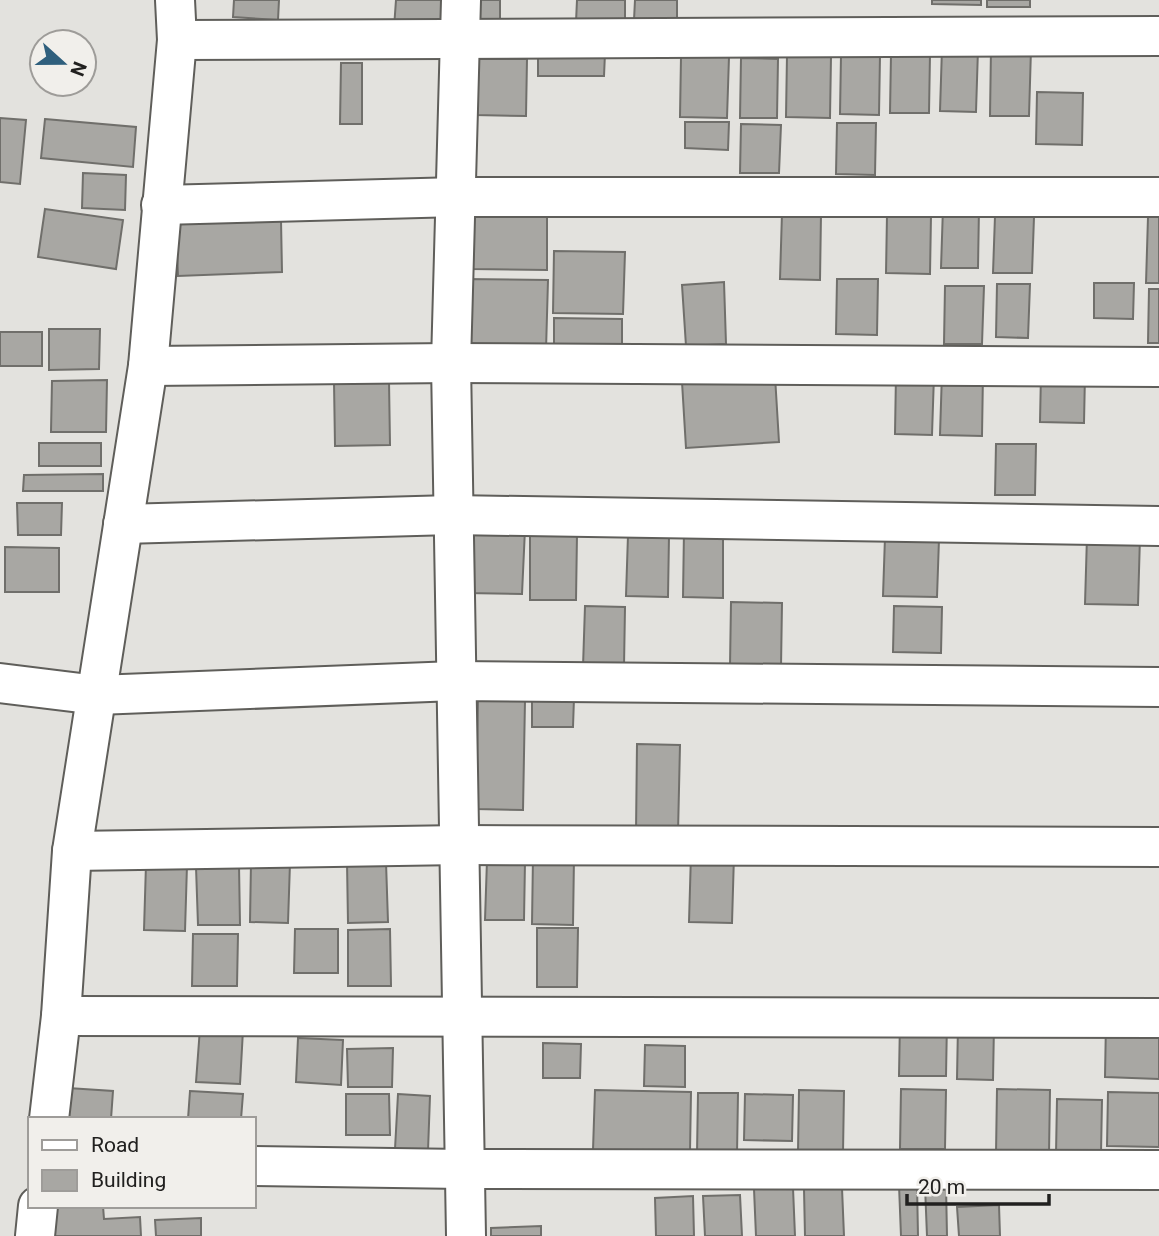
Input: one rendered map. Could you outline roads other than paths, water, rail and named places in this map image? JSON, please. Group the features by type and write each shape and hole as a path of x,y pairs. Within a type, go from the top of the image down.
{"street":[{"path":"49,1117 61,1016 72,851 148,366 177,40 175,0"},
{"path":"177,40 462,18 1159,36"},
{"path":"462,18 452,363 452,515 461,845 461,1017 466,1236"},
{"path":"161,205 458,197 1159,197"},
{"path":"148,366 452,363 1159,366"},
{"path":"123,524 452,515 1159,526"},
{"path":"0,683 97,695 455,681 1159,687"},
{"path":"72,851 461,845 1159,847"},
{"path":"61,1016 1159,1018"},
{"path":"256,1166 1159,1170"},
{"path":"35,1236 38,1208"}]}
